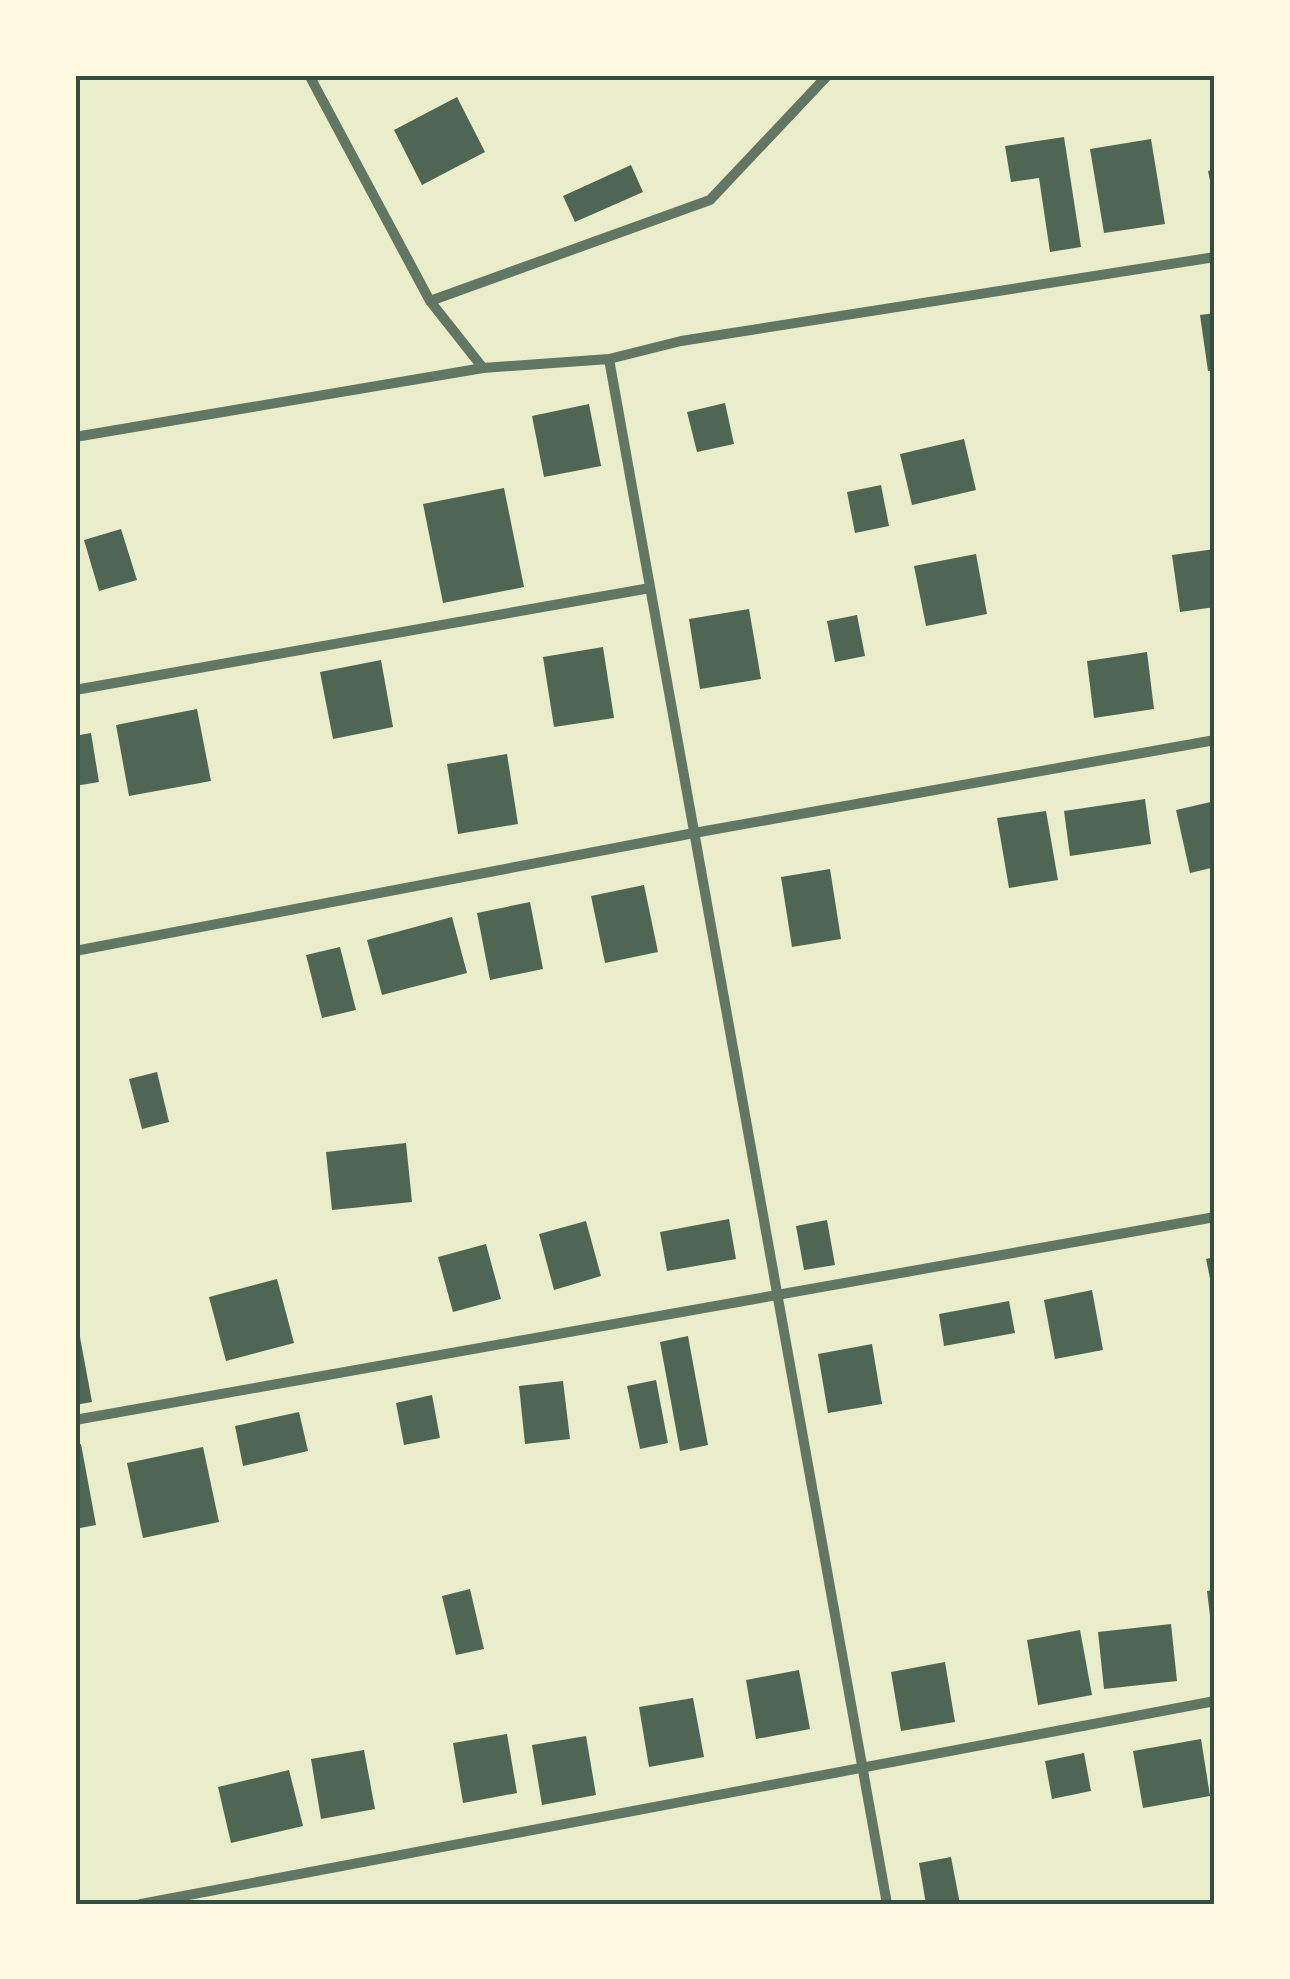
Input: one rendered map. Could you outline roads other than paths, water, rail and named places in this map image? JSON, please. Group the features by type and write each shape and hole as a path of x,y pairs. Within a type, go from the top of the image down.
{"street":[{"path":"309,75 430,301 482,368"},
{"path":"430,301 710,200 828,75"},
{"path":"75,437 482,368 609,358 682,341 1215,257"},
{"path":"609,358 886,1904"},
{"path":"75,690 650,588"},
{"path":"75,950 1215,740"},
{"path":"75,1420 1215,1218"},
{"path":"141,1904 1215,1702"}]}
